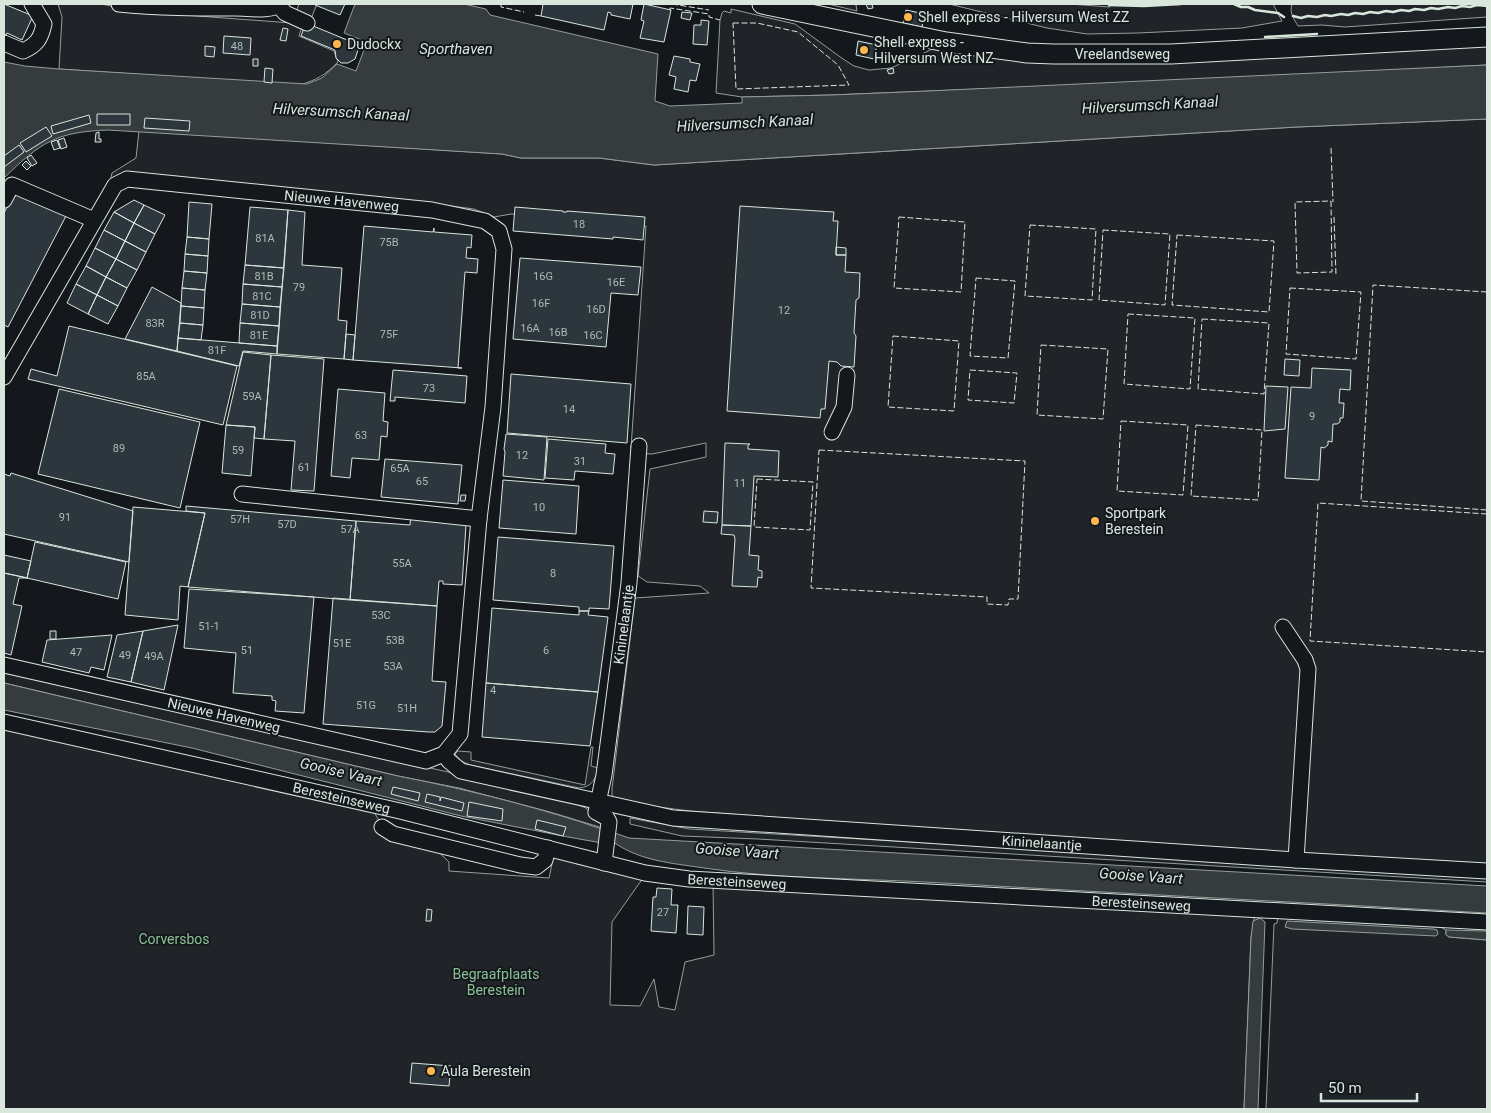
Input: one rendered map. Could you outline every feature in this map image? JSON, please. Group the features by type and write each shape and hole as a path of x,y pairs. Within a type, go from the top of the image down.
{"main road":[{"name":"Vreelandseweg","path":"762,4 946,42 1045,54 1171,54 1487,37"}],"street":[{"path":"4,43 23,51 33,47 41,37 44,24 32,4"},
{"path":"119,4 167,8 267,6 307,23"},
{"name":"Nieuwe Havenweg","path":"4,665 426,761 444,754 460,734 479,519 492,406 504,249 499,231 485,221 432,210 127,179 115,184 6,369"},
{"path":"4,200 12,185 94,220"},
{"path":"832,432 844,407 847,375"},
{"name":"Kininelaantje","path":"639,446 629,583 604,775 603,814 1487,871"},
{"path":"242,494 479,519"},
{"path":"1283,627 1305,660 1308,669 1296,860"},
{"name":"Beresteinseweg","path":"4,722 400,811 645,873 689,879 1487,922"},
{"path":"444,754 461,771 603,814 606,846 604,863"},
{"path":"400,811 388,830 520,866 536,867 545,860 548,848"}],"green space":[{"path":"58,4 101,4 143,12 292,23 299,4 317,4 308,26 303,24 299,36 334,51 338,62 320,76 299,85 59,69 62,17"},
{"path":"828,4 858,4 856,5 857,11"},
{"path":"949,4 1069,4 1110,7 1110,4 1273,4 1282,21 1242,28 1087,34 1047,28"},
{"path":"1292,4 1487,4 1487,17 1345,27 1322,25 1298,26 1292,13"},
{"path":"731,9 795,24 854,66 869,70 891,68 939,46 1487,44 1487,65 1205,80 742,97 716,93 720,20 724,11 731,13"},
{"name":"Sportpark Berestein","path":"1487,119 1487,867 1291,856 690,811 612,801 635,598 709,593 700,586 647,582 638,576 650,469 706,457 706,443 652,454 632,453 646,226 511,214 494,217 474,209 398,199 162,175 124,176 110,182 112,173 136,158 139,131 502,154 521,158 599,158 654,165 1297,127"},
{"path":"4,673 448,772 497,785 555,796 586,808 606,829 459,788 398,776 4,683"},
{"path":"4,727 372,809 385,830 428,842 449,862 449,871 549,878 553,859 561,855 577,864 643,878 612,922 610,1005 640,1006 654,979 659,1007 675,1010 685,962 714,955 713,884 1255,914 1251,938 1244,1109 4,1109"},
{"path":"591,747 593,747 591,766 598,768 595,779 587,786 579,788 470,765 461,761 455,754 458,751 471,752 471,760 585,785"},
{"path":"630,818 690,829 1487,876 1487,882 682,836 630,824"},
{"path":"1278,916 1434,923 1446,930 1446,934 1449,937 1487,940 1487,1109 1266,1109 1274,924 1277,923"}],"water":[{"path":"355,4 464,4 486,9 490,15 658,54 655,101 670,106 742,103 742,97 928,91 1487,65 1487,119 1297,127 654,165 599,158 521,158 502,154 108,130 75,133 50,141 4,178 4,62 59,69 307,84 322,78 337,64 356,71 367,42 344,33"},
{"name":"Gooise Vaart","path":"4,683 490,796 629,838 1487,886 1487,913 731,872 656,860 633,853 612,841 602,843 461,816 192,748 4,710"},
{"path":"1260,918 1265,922 1258,1109 1244,1109 1251,938 1253,921"},
{"path":"1287,921 1433,929 1437,930 1438,934 1436,936 1292,929 1285,927"},
{"path":"1446,930 1487,931 1487,940 1449,937 1446,935"}],"building":[{"path":"4,4 33,16 22,40 7,33 6,35 4,34"},
{"path":"315,4 345,4 340,15"},
{"path":"543,4 633,4 630,19 611,15 608,12 604,30 541,16"},
{"path":"644,4 671,10 664,42 640,38 644,21 641,20"},
{"path":"866,4 872,4 873,8 868,9"},
{"path":"906,10 925,14 922,27 903,23"},
{"path":"682,12 692,13 690,20 681,18"},
{"path":"701,20 709,21 707,45 693,44 694,25 701,25"},
{"path":"306,23 352,42 358,50 355,59 348,63 341,63 336,58 335,50 301,36"},
{"path":"283,28 288,29 286,41 280,40"},
{"path":"224,36 251,38 250,55 223,53"},
{"path":"858,41 877,45 874,59 856,55"},
{"path":"205,46 215,47 214,57 205,56"},
{"path":"674,56 690,59 690,62 700,64 696,81 690,80 688,92 674,89 676,77 669,75"},
{"path":"253,59 258,59 258,66 253,66"},
{"path":"265,68 273,69 272,83 264,82"},
{"path":"893,68 894,73 889,74 887,70"},
{"path":"97,114 130,114 130,125 97,125"},
{"path":"89,115 91,123 53,134 51,126"},
{"path":"145,118 190,121 189,131 144,128"},
{"path":"46,127 52,136 26,152 20,143"},
{"path":"99,132 101,142 95,142 96,133"},
{"path":"64,138 67,147 61,149 58,140"},
{"path":"57,140 60,148 54,150 51,142"},
{"path":"19,145 24,152 4,167 4,156"},
{"path":"31,155 37,163 32,166 27,158"},
{"path":"26,161 31,166 27,170 22,165"},
{"path":"23,193 66,216 8,327 4,325 4,213 12,197"},
{"path":"134,200 144,205 134,223 114,212"},
{"path":"189,202 212,204 209,239 187,237"},
{"path":"144,205 165,215 155,234 134,223"},
{"path":"740,206 834,212 833,221 838,221 836,255 846,255 845,272 860,273 859,298 856,300 854,367 841,366 837,362 829,361 825,409 821,409 820,418 727,411"},
{"path":"250,207 288,210 284,268 245,265"},
{"path":"515,207 645,217 643,240 513,231"},
{"path":"288,210 305,212 302,265 342,268 338,320 347,321 344,359 277,354"},
{"path":"114,212 134,223 125,241 104,230"},
{"path":"134,223 155,234 146,252 125,241"},
{"path":"364,226 433,232 434,228 434,232 472,235 471,248 467,247 466,258 478,259 477,273 465,272 458,368 353,360"},
{"path":"104,230 125,241 116,259 95,248"},
{"path":"187,237 209,239 208,256 185,254"},
{"path":"125,241 146,252 137,270 116,259"},
{"path":"836,247 846,248 846,255 836,255"},
{"path":"95,248 116,259 106,277 86,266"},
{"path":"185,254 208,256 207,273 184,271"},
{"path":"520,258 641,267 638,295 611,293 606,347 513,339"},
{"path":"116,259 137,270 127,288 106,277"},
{"path":"245,265 284,268 282,287 243,284"},
{"path":"86,266 106,277 97,295 76,284"},
{"path":"184,271 207,273 205,290 182,288"},
{"path":"106,277 127,288 118,306 97,295"},
{"path":"76,284 97,295 88,314 67,303"},
{"path":"243,284 282,287 280,307 242,304"},
{"path":"152,287 181,303 177,351 125,339"},
{"path":"182,288 205,290 204,308 181,306"},
{"path":"97,295 118,306 108,324 88,314"},
{"path":"242,304 280,307 279,326 240,323"},
{"path":"181,306 204,308 203,325 180,323"},
{"path":"180,323 203,325 201,340 178,338"},
{"path":"240,323 279,326 277,346 239,343"},
{"path":"69,326 237,366 223,425 28,379 31,369 57,376"},
{"path":"346,334 355,335 353,360 344,359"},
{"path":"178,338 277,346 277,354 243,351 239,366 177,351"},
{"path":"243,352 271,355 264,439 254,438 255,427 226,425"},
{"path":"271,355 324,359 314,491 291,490 295,441 264,439"},
{"path":"1285,359 1300,360 1299,376 1284,375"},
{"path":"1312,368 1351,370 1350,390 1340,389 1339,403 1344,403 1343,418 1340,418 1340,422 1337,424 1333,424 1332,442 1328,441 1328,445 1324,448 1321,447 1319,480 1285,478 1291,387 1311,388"},
{"path":"393,370 467,376 465,403 395,397 395,401 390,401"},
{"path":"511,374 631,384 627,443 507,433"},
{"path":"1266,386 1288,387 1285,429 1264,431"},
{"path":"59,389 200,422 180,508 38,474"},
{"path":"338,389 385,393 383,421 388,422 387,437 381,436 379,460 352,458 350,478 331,476"},
{"path":"226,425 255,427 251,476 222,473"},
{"path":"506,434 547,437 544,480 503,476"},
{"path":"548,439 606,444 605,453 615,454 613,474 575,471 574,480 545,478"},
{"path":"725,443 750,444 748,449 779,451 778,477 754,476 751,526 722,525"},
{"path":"385,459 462,465 458,504 381,497"},
{"path":"11,473 133,511 129,562 4,534 4,474 10,476"},
{"path":"503,480 579,486 576,534 499,528"},
{"path":"461,495 466,495 465,501 460,501"},
{"path":"186,506 356,521 350,600 188,587 205,513 186,511"},
{"path":"133,507 205,513 188,587 180,586 178,620 125,615"},
{"path":"704,511 718,512 717,523 703,522"},
{"path":"411,515 466,525 462,585 443,584 443,581 439,581 437,606 350,600 356,521 410,525"},
{"path":"722,525 751,526 749,555 759,556 758,570 762,571 762,578 758,577 757,587 732,586 735,539 734,535 721,534"},
{"path":"498,537 614,546 609,609 589,608 589,611 579,611 579,607 493,600"},
{"path":"35,542 126,562 118,599 27,578"},
{"path":"4,555 31,561 27,578 4,573"},
{"path":"4,573 28,578 19,578 13,604 22,606 11,655 4,653"},
{"path":"189,589 314,597 304,713 275,711 276,701 272,700 272,696 233,693 236,653 184,648"},
{"path":"333,598 437,606 432,681 446,682 442,726 435,732 323,724"},
{"path":"492,608 579,615 579,611 589,611 588,615 608,617 598,692 486,683"},
{"path":"178,625 164,690 131,682 143,631"},
{"path":"50,631 56,631 56,639 50,639"},
{"path":"143,631 131,682 107,677 117,635"},
{"path":"112,635 104,670 91,667 89,673 42,662 47,640"},
{"path":"486,683 598,692 590,746 482,737"},
{"path":"393,787 420,793 418,801 391,794"},
{"path":"427,794 440,797 440,801 441,797 464,803 462,811 425,802"},
{"path":"469,802 503,809 502,821 467,816"},
{"path":"537,820 566,827 563,836 535,829"},
{"path":"657,888 672,889 671,905 678,905 676,933 651,931 653,897 656,897"},
{"path":"688,906 704,907 703,935 687,934"},
{"path":"427,909 432,910 431,921 426,921"},
{"name":"Aula Berestein","path":"412,1063 451,1066 449,1086 410,1083"}],"fence":[{"path":"501,4 501,7 524,12"},
{"path":"672,4 709,10"},
{"path":"670,10 670,8 709,14 709,17 720,20"},
{"path":"535,15 541,16"},
{"path":"733,23 757,23 798,32 838,65 849,85 736,89 733,23"},
{"path":"1331,148 1333,202"},
{"path":"1331,201 1332,272 1297,273 1295,202 1331,201"},
{"path":"899,217 965,222 961,292 894,288 899,217"},
{"path":"1334,217 1336,275"},
{"path":"1030,225 1096,229 1092,300 1025,296 1030,225"},
{"path":"1103,230 1170,234 1165,305 1099,300 1103,230"},
{"path":"1177,235 1274,241 1269,312 1172,305 1177,235"},
{"path":"976,278 1015,281 1008,358 970,356 976,278"},
{"path":"1487,292 1373,285 1361,501 1487,510"},
{"path":"1290,288 1361,292 1356,359 1286,354 1290,288"},
{"path":"1128,314 1195,318 1190,389 1124,384 1128,314"},
{"path":"1202,319 1269,323 1264,394 1198,389 1202,319"},
{"path":"893,336 959,341 954,411 888,407 893,336"},
{"path":"1041,345 1108,349 1103,419 1037,415 1041,345"},
{"path":"970,370 1017,373 1014,403 968,400 970,370"},
{"path":"1121,421 1188,425 1183,495 1117,491 1121,421"},
{"path":"1196,425 1262,430 1258,500 1191,496 1196,425"},
{"path":"819,450 1025,461 1018,599 1009,599 1008,605 987,604 987,597 811,588 819,450"},
{"path":"757,479 813,482 810,530 754,527 757,479"},
{"path":"1487,514 1318,503 1310,641 1487,652"}],"wall":[{"path":"1109,5 1181,4"},
{"path":"1234,4 1255,10 1278,13 1284,17"},
{"path":"1293,16 1301,18 1308,16 1409,11 1415,9 1487,6"},
{"path":"1265,37 1317,34"}],"place":[{"name":"Shell express - Hilversum West ZZ","path":"908,17"},
{"name":"Dudockx","path":"337,44"},
{"name":"Shell express - Hilversum West NZ","path":"864,50"},
{"name":"Sportpark Berestein","path":"1095,521"},
{"name":"Aula Berestein","path":"431,1071"}],"water label":[{"name":"Sporthaven","path":"456,49"},
{"name":"Hilversumsch Kanaal","path":"1150,105"},
{"name":"Hilversumsch Kanaal","path":"341,112"},
{"name":"Hilversumsch Kanaal","path":"745,123"}],"park label":[{"name":"Corversbos","path":"174,939"},
{"name":"Begraafplaats Berestein","path":"496,982"}]}
